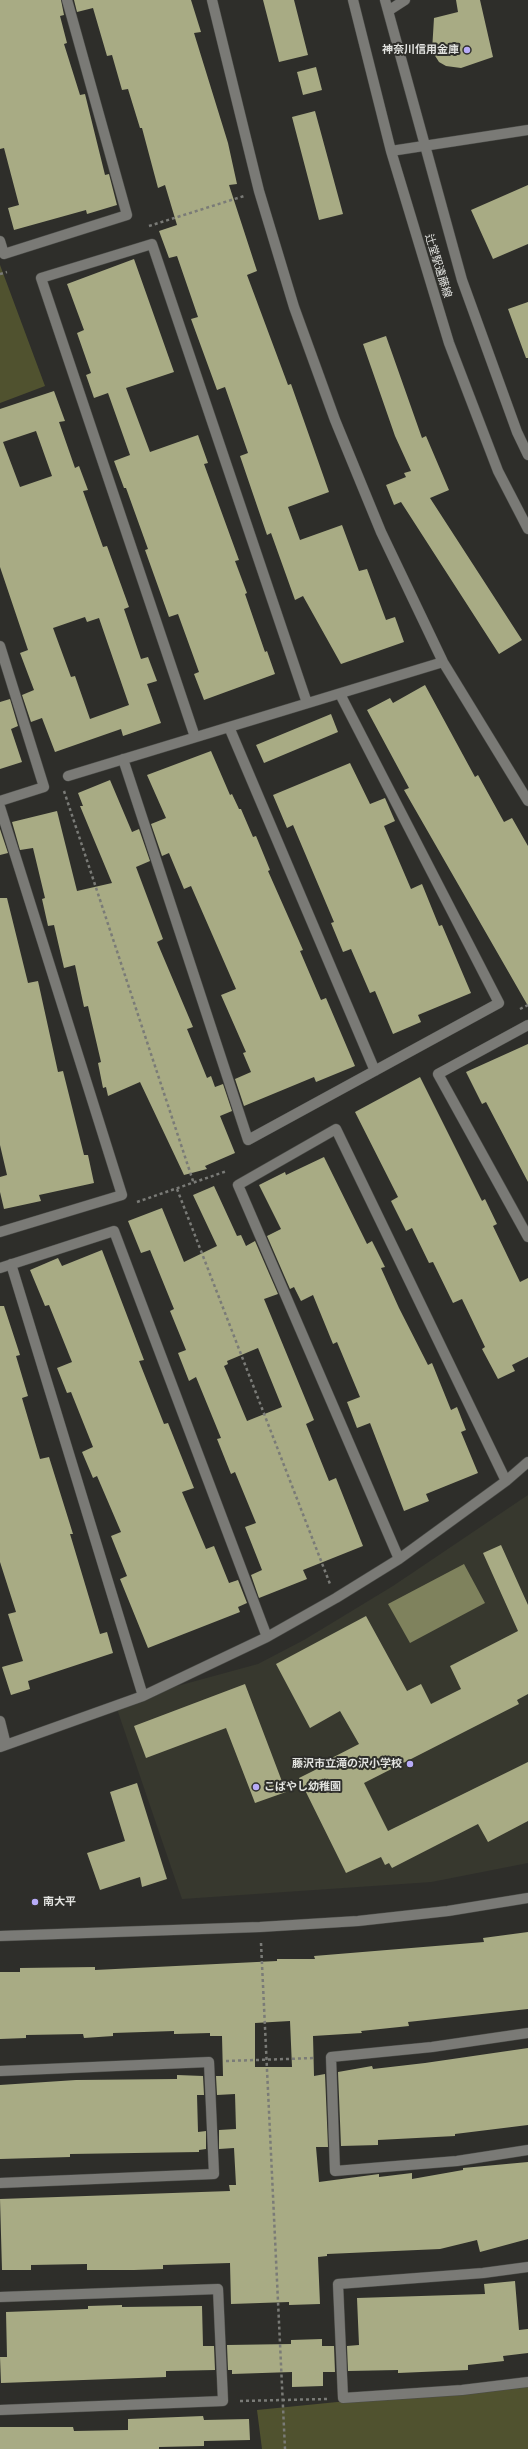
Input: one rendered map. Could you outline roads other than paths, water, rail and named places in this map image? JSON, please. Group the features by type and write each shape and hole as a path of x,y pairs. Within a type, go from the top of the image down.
{"street":[{"path":"0,241 4,254 127,214 67,0"},
{"path":"212,0 259,192 294,307 335,420 381,532 443,662 528,801"},
{"name":"辻堂駅遠藤線","path":"353,0 391,151 449,343 498,471 528,529"},
{"name":"辻堂駅遠藤線","path":"385,0 462,280 517,432 528,455"},
{"path":"388,11 406,0"},
{"path":"391,151 528,130"},
{"path":"195,737 41,278 152,244 307,703"},
{"path":"0,646 44,787 0,801"},
{"path":"68,776 443,662"},
{"path":"123,759 248,1140 499,1003 340,694"},
{"path":"229,727 376,1071"},
{"path":"0,807 122,1194 0,1232"},
{"path":"528,1025 438,1074 528,1237"},
{"path":"399,1559 238,1185 336,1129 506,1481"},
{"path":"0,1268 114,1231 266,1637"},
{"path":"11,1264 143,1696"},
{"path":"0,1721 3,1746 143,1696 266,1637 336,1598 399,1559 506,1481 528,1462"},
{"path":"0,1936 260,1927 366,1920 448,1911 528,1898"},
{"path":"528,2033 432,2047 331,2057 335,2171 457,2160 528,2150"},
{"path":"0,2071 209,2062 214,2174 0,2183"},
{"path":"528,2267 483,2273 338,2284 343,2398 528,2382"},
{"path":"0,2297 218,2289 223,2401 0,2410"}],"place":[{"name":"神奈川信用金庫","path":"467,50"},
{"name":"藤沢市立滝の沢小学校","path":"410,1764"},
{"name":"こばやし幼稚園","path":"256,1787"},
{"name":"南大平","path":"35,1902"}]}
